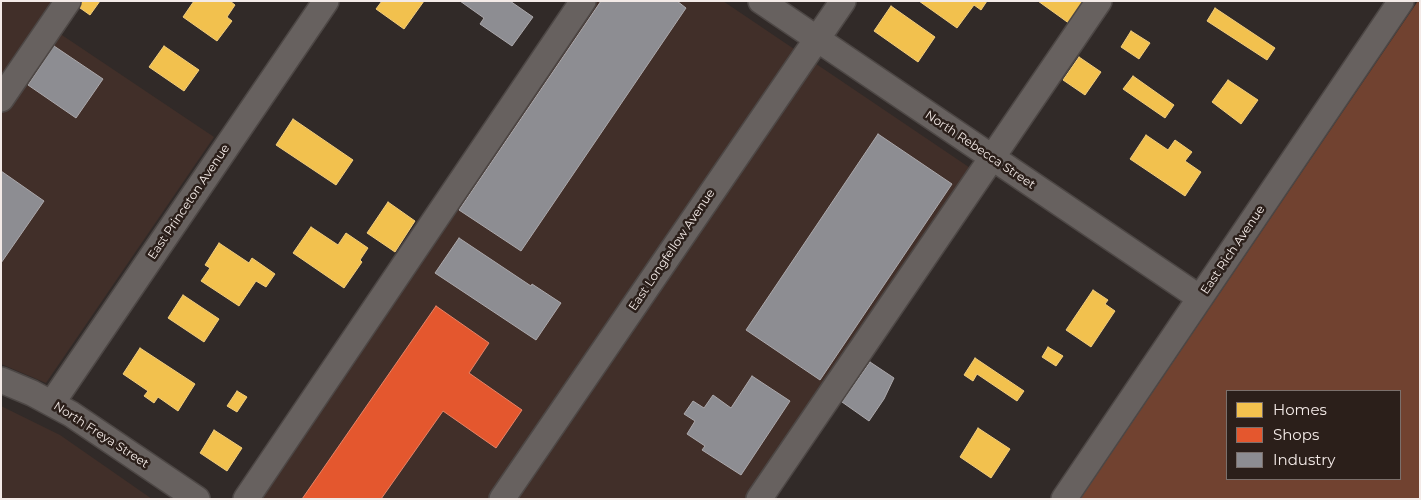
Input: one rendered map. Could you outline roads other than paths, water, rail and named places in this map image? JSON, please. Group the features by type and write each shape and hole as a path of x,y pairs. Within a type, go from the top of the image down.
{"street":[{"path":"1,99 68,1"},
{"name":"East Princeton Avenue","path":"52,403 326,1"},
{"path":"246,499 583,1"},
{"name":"North Rebecca Street","path":"761,1 1200,298"},
{"name":"East Longfellow Avenue","path":"502,499 843,1"},
{"path":"759,499 1099,1"},
{"name":"East Rich Avenue","path":"1064,499 1401,1"},
{"name":"North Freya Street","path":"1,380 27,390 84,422 197,499"}]}
